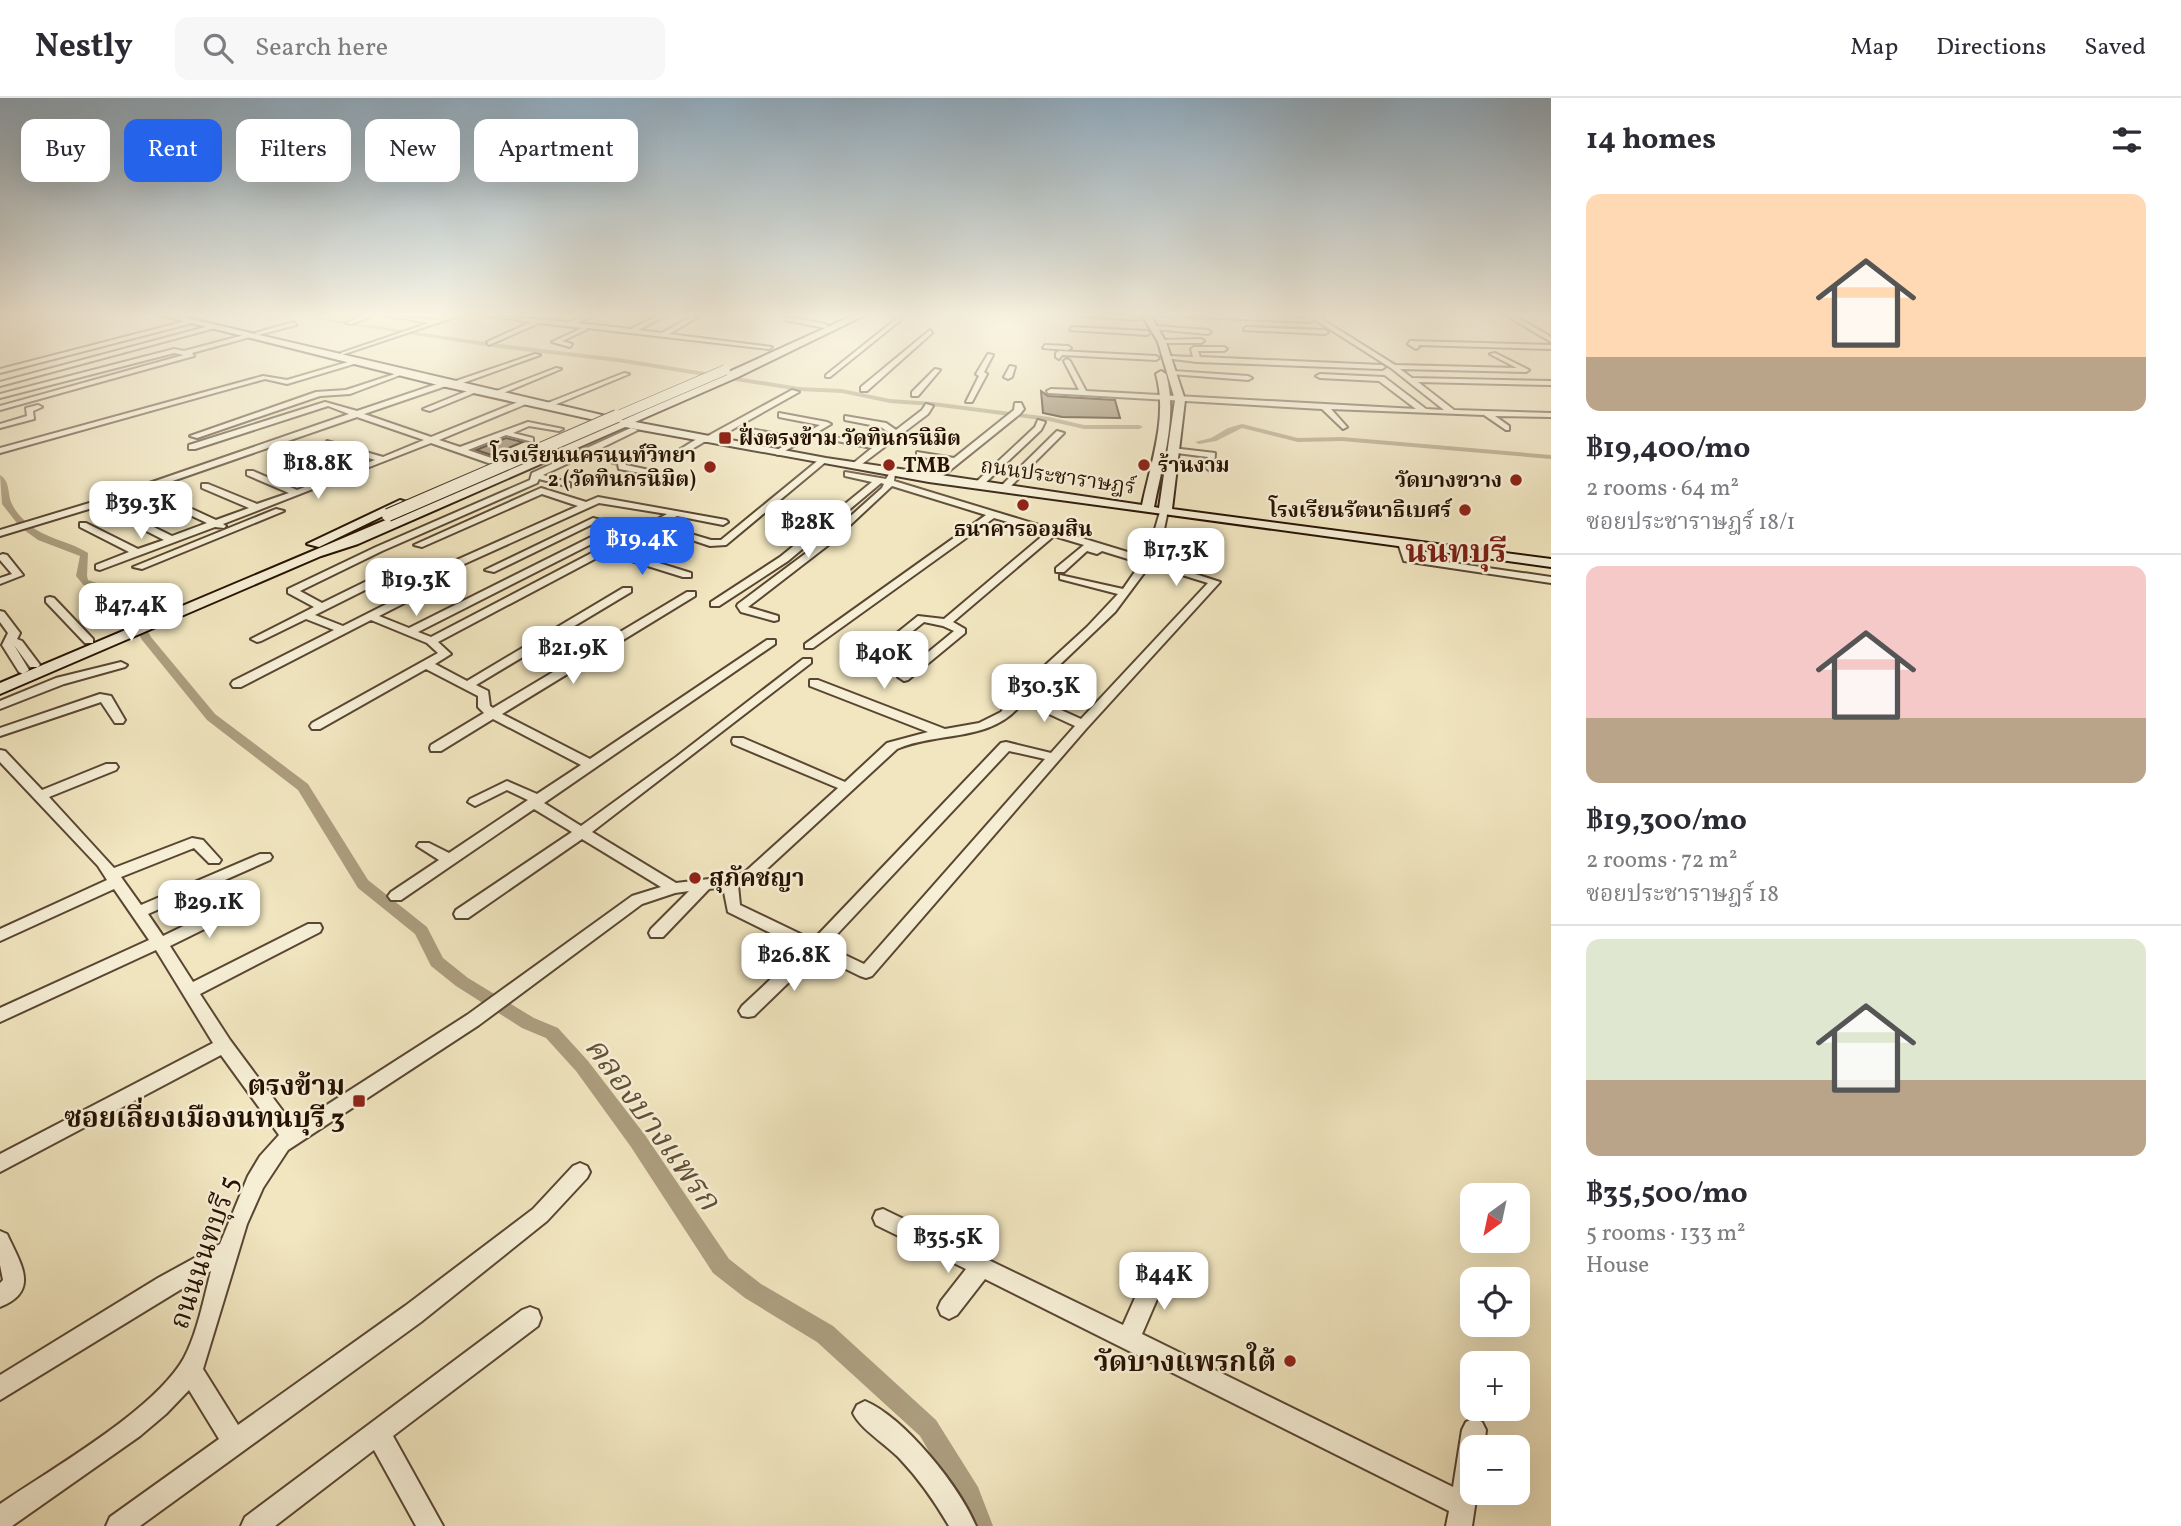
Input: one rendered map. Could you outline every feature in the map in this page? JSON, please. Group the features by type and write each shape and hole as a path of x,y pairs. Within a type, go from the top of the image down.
{"main road":[{"name":"ถนนประชาราษฎร์","path":"433,382 640,427 824,460 851,470 887,478 935,478 1147,510 1551,563"},
{"name":"ถนนประชาราษฎร์","path":"457,382 569,410"},
{"path":"314,550 567,431 690,382"},
{"path":"0,680 153,619 703,382"},
{"path":"643,415 708,382"},
{"path":"1147,510 1166,417 1163,382"},
{"path":"1165,512 1180,400 1175,382"},
{"path":"569,410 628,407 635,411 654,410"},
{"path":"567,431 578,421 569,410"},
{"path":"640,427 643,415"},
{"path":"640,427 643,415"},
{"path":"314,550 353,541 587,438 603,432 640,427"},
{"path":"567,431 589,435 587,438"},
{"path":"0,690 103,638"}],"street":[{"path":"0,396 55,382"},
{"path":"0,426 32,417 29,410 110,382"},
{"path":"0,452 249,382"},
{"path":"173,412 274,382"},
{"path":"194,436 319,394 347,392 378,382"},
{"path":"498,392 525,382"},
{"path":"549,404 605,382"},
{"path":"864,389 873,382"},
{"path":"915,394 926,382"},
{"path":"970,400 978,382"},
{"path":"1077,382 1084,393"},
{"path":"1385,382 1425,412"},
{"path":"1411,382 1452,412"},
{"path":"1485,382 1548,383"},
{"path":"2,532 361,414 443,384"},
{"path":"427,410 475,391"},
{"path":"1051,391 1404,411 1551,415"},
{"path":"670,458 795,392"},
{"path":"100,567 383,460 523,402"},
{"path":"192,447 323,404 361,414 498,463"},
{"path":"851,470 925,412 929,405"},
{"path":"935,478 1020,409 1018,405"},
{"path":"0,408 38,407"},
{"path":"1325,407 1343,427"},
{"path":"1404,411 1412,419"},
{"path":"1486,413 1506,428"},
{"path":"778,453 827,424 782,415"},
{"path":"488,416 500,420"},
{"path":"848,418 883,425 896,434"},
{"path":"978,485 1038,428 1041,422"},
{"path":"511,423 523,426"},
{"path":"864,429 873,423"},
{"path":"461,450 523,426 536,424 567,431"},
{"path":"535,475 640,427"},
{"path":"754,431 798,441"},
{"path":"506,433 530,440"},
{"path":"1003,489 1060,433"},
{"path":"846,441 855,435"},
{"path":"821,437 878,447"},
{"path":"330,443 383,460"},
{"path":"1172,450 1212,455 1210,468"},
{"path":"584,452 623,464 622,467 674,478"},
{"path":"920,454 955,460"},
{"path":"284,459 334,478"},
{"path":"664,529 710,543 723,543 824,460"},
{"path":"851,470 887,478 991,516 1118,556"},
{"path":"250,473 297,493"},
{"path":"535,475 567,485"},
{"path":"321,607 292,592 426,527 534,481 535,475"},
{"path":"715,604 784,559 887,478"},
{"path":"774,618 745,610 742,606 828,541 887,489 887,478"},
{"path":"205,486 258,508"},
{"path":"419,545 541,491 580,505 596,520 635,535"},
{"path":"165,500 229,531"},
{"path":"459,554 580,505 603,500 723,522"},
{"path":"438,572 580,505"},
{"path":"138,567 279,511"},
{"path":"1125,593 1062,574 1085,548 1101,550 1141,561 1214,582 1052,757 1007,814 866,972 733,908 730,883 751,874 892,746 999,720 1007,714 1019,696 1125,593 1141,561 1165,512"},
{"path":"431,641 676,513"},
{"path":"122,515 173,540"},
{"path":"809,646 991,516"},
{"path":"490,570 596,520"},
{"path":"83,525 138,553"},
{"path":"409,632 614,529"},
{"path":"946,623 1051,534"},
{"path":"1403,543 1408,559 1551,580"},
{"path":"606,550 687,575"},
{"path":"0,581 18,575 2,557"},
{"path":"257,639 381,578"},
{"path":"237,684 428,587"},
{"path":"467,685 628,590"},
{"path":"436,748 691,594"},
{"path":"50,600 103,638"},
{"path":"0,614 14,633 8,645 29,667"},
{"path":"305,615 344,630"},
{"path":"316,726 427,664 445,651 431,641 370,616"},
{"path":"856,671 922,618 946,623 961,631 904,677"},
{"path":"396,896 771,642"},
{"path":"462,914 584,834 807,661"},
{"path":"427,664 484,694 484,707 493,714 592,765"},
{"path":"0,705 60,681 121,665"},
{"path":"814,683 941,732"},
{"path":"1019,696 1082,724"},
{"path":"0,732 100,698 107,699 119,720"},
{"path":"738,741 846,787"},
{"path":"748,1011 814,948 1006,746 1052,757"},
{"path":"0,754 42,795 114,879 160,943 224,1045 290,1136"},
{"path":"42,795 111,767"},
{"path":"475,803 507,785 674,888"},
{"path":"0,934 192,844 198,843 214,860"},
{"path":"424,846 450,860"},
{"path":"137,913 265,857"},
{"name":"ถนนนนทบุรี 5","path":"0,1519 125,1431 178,1385 190,1370 239,1219 262,1168 290,1136 473,1020 637,900 674,888 730,883"},
{"path":"657,933 704,885"},
{"path":"0,1016 244,903"},
{"path":"191,991 314,928"},
{"path":"0,1164 224,1045"},
{"path":"120,1526 382,1337 540,1215 580,1172"},
{"path":"883,1218 980,1268 1129,1338 1461,1516"},
{"path":"0,1241 15,1273 14,1285 0,1297"},
{"path":"0,1388 156,1291 229,1250"},
{"path":"949,1308 980,1268"},
{"path":"1129,1338 1159,1269"},
{"path":"254,1526 530,1318"},
{"path":"190,1370 235,1442"},
{"path":"865,1413 898,1436 946,1495 963,1526"},
{"path":"378,1434 430,1526"}],"building":[{"path":"1041,391 1048,396 1115,400 1120,418 1062,417 1043,413"},
{"path":"506,438 523,442 491,455 476,450"}],"waterway":[{"path":"753,382 1049,419 1084,427 1139,427"},
{"path":"1199,442 1214,440 1242,426 1298,440 1342,439 1551,457"},
{"name":"คลองบางแพรก","path":"0,478 7,504 23,525 35,535 85,555 81,576 84,582 124,596 146,638 211,717 303,787 363,884 421,931 437,962 462,982 528,1023 552,1033 582,1066 638,1141 721,1266 753,1291 825,1334 928,1428 969,1496 980,1526"}],"place":[{"name":"ฝั่งตรงข้าม วัดทินกรนิมิต","path":"725,438"},
{"name":"TMB","path":"889,465"},
{"name":"ร้านงาม","path":"1144,465"},
{"name":"โรงเรียนนครนนท์วิทยา 2 (วัดทินกรนิมิต)","path":"710,467"},
{"name":"วัดบางขวาง","path":"1516,480"},
{"name":"ธนาคารออมสิน","path":"1023,505"},
{"name":"โรงเรียนรัตนาธิเบศร์","path":"1465,510"},
{"name":"สุภัคชญา","path":"695,878"},
{"name":"ตรงข้าม ซอยเลี่ยงเมืองนทนบุรี 3","path":"359,1101"},
{"name":"วัดบางแพรกใต้","path":"1290,1361"}],"district":[{"name":"นนทบุรี","path":"1456,551"}]}
